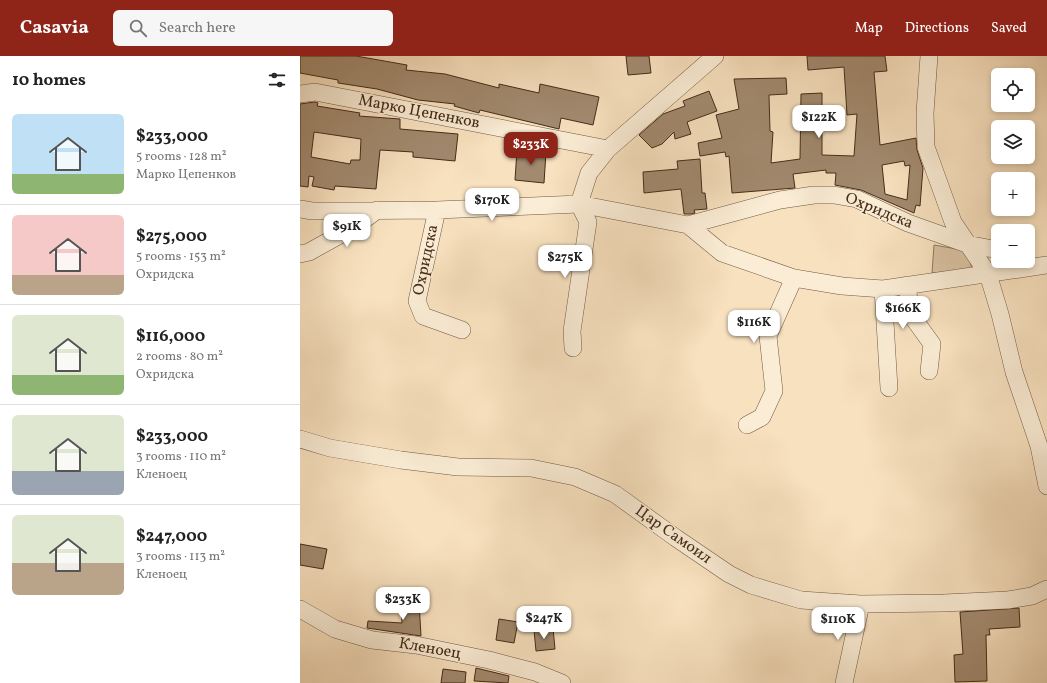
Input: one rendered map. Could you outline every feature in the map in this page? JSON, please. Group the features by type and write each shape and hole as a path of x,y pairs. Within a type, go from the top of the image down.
{"street":[{"path":"929,56 925,113 926,147 953,222 988,274 1000,314 1014,372 1039,446 1047,486"},
{"path":"573,348 572,331 588,222 579,204 589,173 608,149 714,57"},
{"name":"Марко Цепенков","path":"300,94 315,92 608,149"},
{"name":"Охридска","path":"300,209 312,211 437,210 579,204 688,225 780,200 814,195 834,195 857,199 908,223 967,244 991,249"},
{"path":"300,254 308,252 356,226 378,210"},
{"name":"Охридска","path":"437,210 417,301 423,316 462,330"},
{"name":"Охридска","path":"688,225 722,253 794,278 842,286 883,289 1047,265"},
{"path":"1035,256 1047,259"},
{"path":"747,425 762,417 774,391 768,336 794,278"},
{"path":"906,285 911,315 932,344 929,371"},
{"path":"883,289 889,388"},
{"name":"Цар Самоил","path":"300,440 330,448 401,460 458,467 531,468 575,477 615,494 729,574 751,585 801,600 861,604 944,603 1008,600 1032,596 1047,589"},
{"path":"844,683 861,604"},
{"name":"Кленоец","path":"300,609 335,629 372,640 416,644 489,660 535,672 562,683"}],"shaded area":[{"path":"934,245 968,251 972,270 932,273"}],"building":[{"path":"300,56 356,56 407,65 406,70 445,74 499,88 499,84 539,93 540,84 599,97 593,125 561,118 559,129 480,110 479,113 454,106 455,104 418,100 377,89 338,83 338,80 300,73"},
{"path":"626,56 649,56 651,73 628,75"},
{"path":"807,56 885,56 887,71 874,72 880,145 916,138 917,150 923,168 920,206 916,205 914,213 861,190 835,185 836,173 826,173 826,170 793,174 795,188 732,193 729,156 726,157 725,152 700,156 698,143 722,138 716,115 739,109 734,79 786,78 787,94 769,95 770,131 773,132 771,163 800,159 801,94 822,93 822,155 854,156 857,114 847,115 844,67 808,70","holes":["904,161 905,166 910,165 907,200 885,194 882,165"]},
{"path":"709,91 717,111 687,122 691,134 675,139 674,132 662,144 652,148 639,135 663,114 685,106 683,101"},
{"path":"315,102 318,103 317,106 360,113 359,116 400,119 400,129 458,134 455,161 413,157 413,152 380,150 376,189 335,186 334,190 312,186 314,177 309,176 308,187 300,186 300,104","holes":["314,132 361,139 360,160 351,160 350,164 311,157"]},
{"path":"517,150 546,152 544,183 515,180"},
{"path":"700,159 702,193 705,193 707,209 694,210 695,213 684,214 681,189 644,193 643,172 678,169 677,161"},
{"path":"300,544 327,549 323,569 300,565"},
{"path":"419,602 421,636 367,628 368,621 402,623 401,603"},
{"path":"1019,608 1020,627 989,629 990,635 986,635 987,681 955,682 954,655 963,654 960,612"},
{"path":"499,619 518,622 514,643 496,640"},
{"path":"553,628 555,649 536,651 534,630"},
{"path":"476,668 509,676 508,683 474,681"},
{"path":"443,669 466,672 465,683 441,683"}]}
